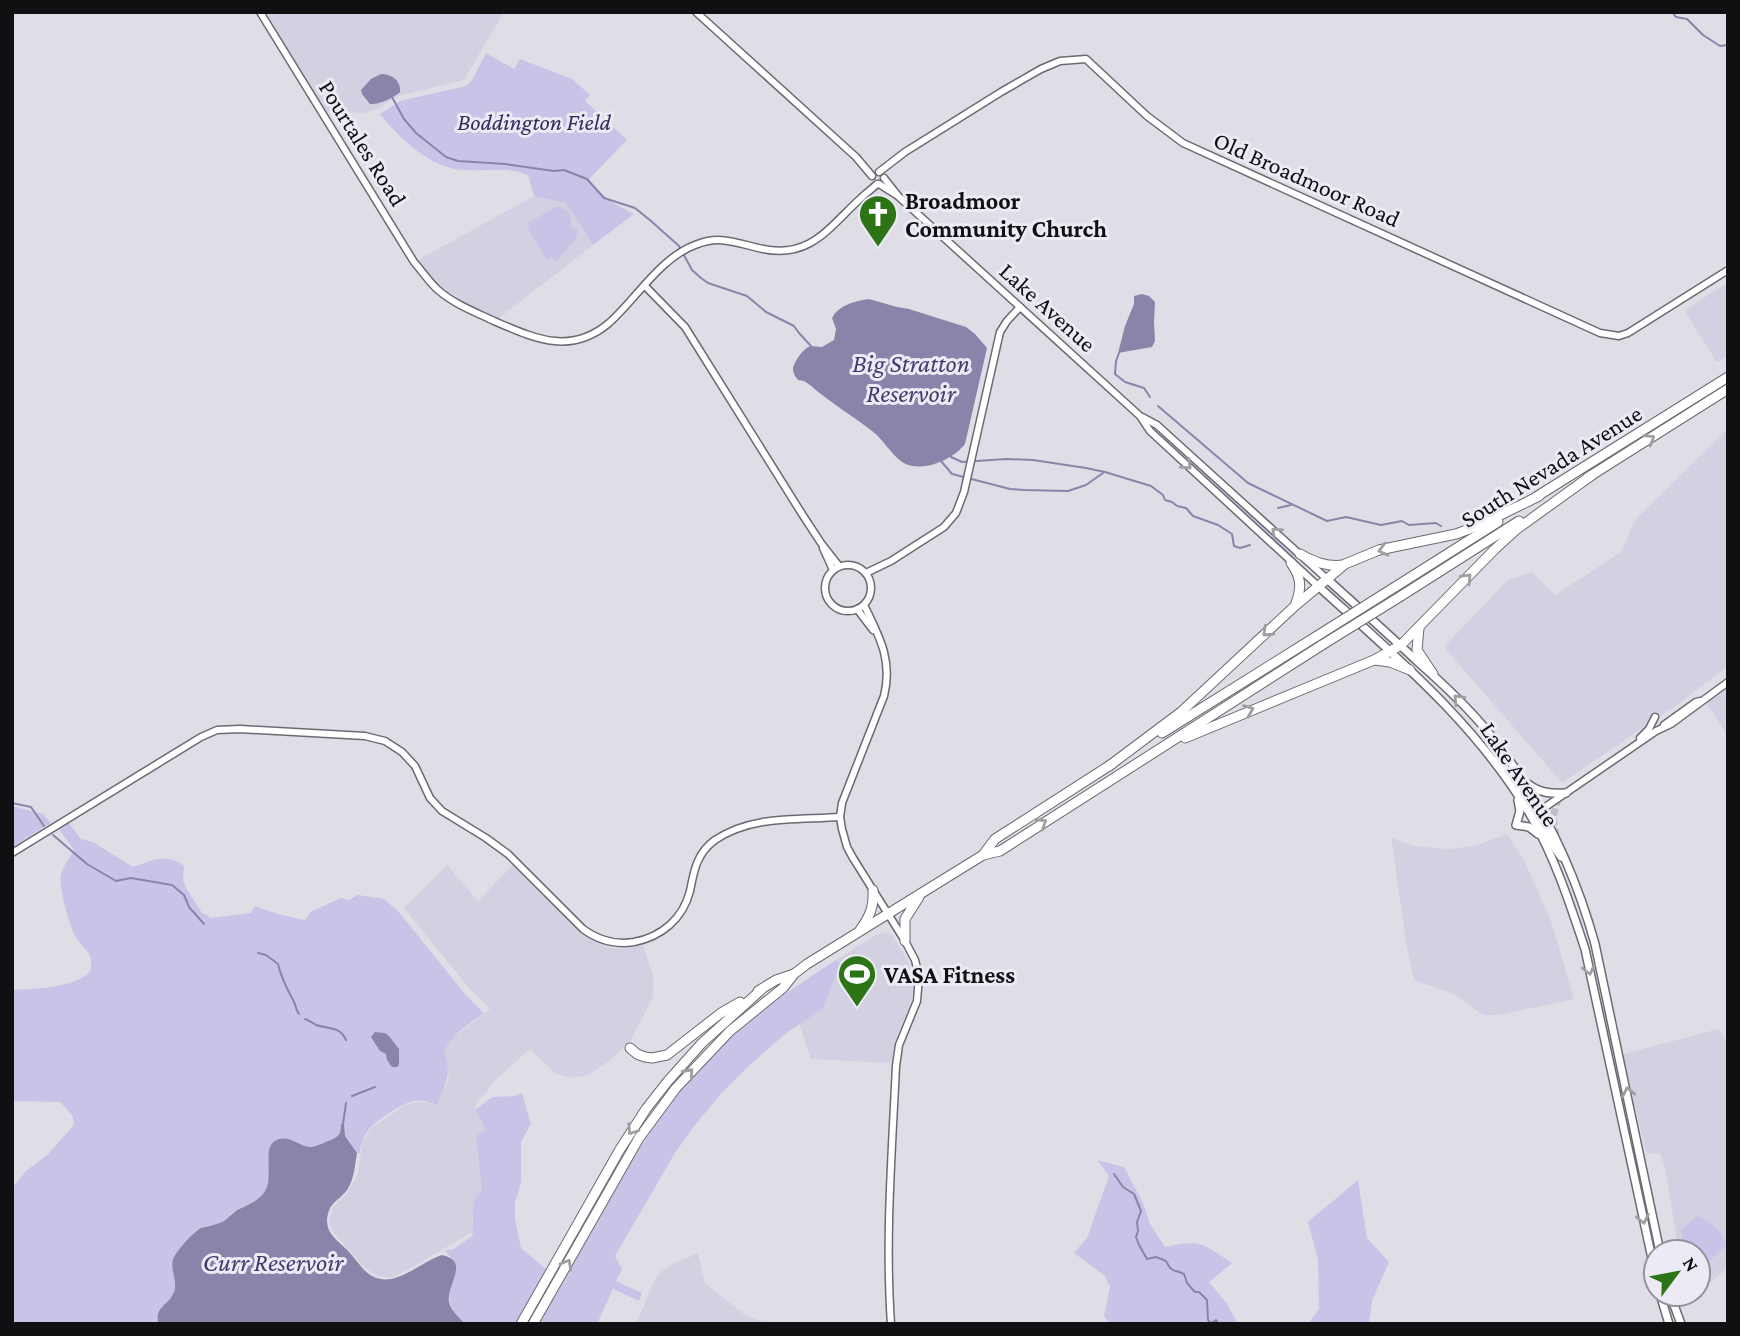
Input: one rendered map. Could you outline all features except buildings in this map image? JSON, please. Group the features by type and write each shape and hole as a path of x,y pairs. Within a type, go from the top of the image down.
{"highway":[{"name":"South Nevada Avenue","path":"1398,592 1539,496 1728,377"},
{"name":"South Nevada Avenue","path":"1398,592 1728,389"},
{"path":"1142,759 1198,731 1390,652 1401,645 1511,534 1592,475"},
{"path":"1109,766 1181,712 1296,605 1345,564 1379,550 1456,534 1539,496"},
{"path":"1300,554 1326,565 1345,564"},
{"path":"1291,563 1300,581 1300,594 1296,605"},
{"path":"983,855 995,839 1109,766 1398,592"},
{"path":"1419,627 1417,649 1433,674"},
{"path":"533,1324 628,1156 655,1115 710,1050 783,988 794,974 983,855 1000,850 1320,640"},
{"path":"1374,660 1391,662 1410,670"},
{"path":"858,933 871,913 873,890"},
{"path":"905,940 905,919 920,895"},
{"path":"629,1048 645,1057 667,1055 721,1013 776,980 794,974"},
{"path":"521,1324 619,1151 646,1109 702,1043 761,990"}],"main road":[{"name":"Lake Avenue","path":"1327,579 1433,674 1488,732 1522,779 1536,813 1567,864 1589,920 1598,954 1657,1238"},
{"name":"Lake Avenue","path":"1318,586 1457,716 1515,793 1536,813 1541,837 1567,897 1585,950 1648,1238"},
{"path":"1485,750 1511,775 1536,813"},
{"path":"1522,779 1543,792 1566,793"},
{"path":"1515,793 1520,811 1516,825 1529,827 1541,837"}],"street":[{"name":"Pourtales Road","path":"260,12 414,262 438,290 460,305 490,319 532,337 555,341 577,339 600,329 645,286"},
{"name":"Lake Avenue","path":"696,12 1140,416 1150,431 1318,586"},
{"name":"Old Broadmoor Road","path":"645,286 689,247 710,241 729,240 781,251 813,242 825,235 905,152 1041,69 1060,61 1086,59 1147,116 1183,143 1600,333 1619,336 1628,334 1728,270"},
{"path":"645,286 685,327 836,568"},
{"path":"868,575 949,523 959,508 1000,332 1020,307"},
{"name":"Lake Avenue","path":"1140,416 1157,425 1327,579"},
{"path":"852,565 868,575 871,592 861,607 843,610 829,600 825,584 836,568 852,565"},
{"path":"861,607 883,648 887,663 886,687 843,796 840,817 847,847 915,960 919,984 917,1001 899,1045 896,1066 889,1234 888,1291 891,1324"},
{"path":"1536,813 1728,682"},
{"path":"1628,750 1648,729 1655,717"},
{"path":"12,853 201,737 217,730 374,737 394,746 409,759 430,798 442,811 508,854 583,929 598,938 618,943 647,939 669,927 686,904 693,870 700,856 710,844 722,836 766,821 840,817"}],"shaded area":[{"path":"272,12 504,12 464,80 398,96 377,109 364,113 326,112 267,17"},
{"path":"534,196 566,203 593,245 499,318 448,292 418,260"},
{"path":"1728,282 1728,356 1716,361 1686,313 1687,309"},
{"path":"1728,428 1728,666 1678,704 1562,783 1444,647 1508,580 1532,572 1555,595 1621,552 1635,520"},
{"path":"1728,686 1728,736 1707,704"},
{"path":"1507,834 1525,862 1551,921 1574,999 1499,1015 1483,1015 1452,993 1414,980 1391,837 1416,846 1448,849 1475,846"},
{"path":"447,865 478,901 513,865 581,934 604,946 622,949 643,945 653,976 653,997 631,1040 613,1058 589,1075 571,1078 555,1073 530,1049 492,1083 477,1102 475,1111 487,1129 477,1153 482,1192 472,1219 474,1231 391,1278 378,1276 366,1269 332,1231 329,1221 333,1207 347,1193 358,1174 362,1143 371,1128 405,1105 416,1102 437,1104 449,1078 445,1048 454,1037 490,1009 469,988 404,908"},
{"path":"886,932 892,935 907,960 913,978 909,1008 895,1039 891,1062 811,1059 799,1023 823,1008 840,965 836,960 876,935"},
{"path":"1719,1029 1728,1044 1728,1267 1712,1282 1712,1238 1677,1238 1665,1168 1660,1153 1648,1153 1645,1149 1623,1054"},
{"path":"698,1253 705,1283 745,1315 769,1324 636,1324 656,1277 671,1265"}],"green space":[{"name":"Boddington Field","path":"486,53 514,69 520,59 572,79 590,95 585,101 627,140 589,179 609,200 634,214 593,245 566,203 534,196 528,175 504,170 464,170 440,164 406,142 380,114 400,101 466,86"},
{"path":"556,207 566,210 571,219 571,227 578,229 577,237 556,262 551,256 547,260 528,228 529,222"},
{"path":"1157,431 1298,557 1295,561"},
{"path":"12,806 43,814 51,823 12,847"},
{"path":"68,822 81,839 93,842 133,867 165,859 184,866 183,879 186,888 202,913 210,918 250,913 255,906 304,920 310,912 341,898 348,900 358,895 384,899 398,911 465,994 484,1013 461,1030 447,1046 444,1052 448,1074 437,1105 414,1101 389,1113 367,1132 360,1153 357,1153 345,1136 344,1124 337,1138 312,1147 300,1145 268,1158 270,1172 263,1194 220,1223 197,1230 178,1252 173,1264 174,1292 160,1309 158,1324 12,1324 12,1188 26,1171 48,1154 74,1122 60,1102 12,1101 12,990 64,984 90,972 90,956 74,934 61,888 64,866 74,850 58,828"},
{"path":"836,960 840,965 823,1008 785,1034 751,1064 695,1125 675,1153 615,1256 622,1269 616,1281 642,1293 639,1301 613,1289 597,1324 538,1324 624,1174 680,1091 714,1053 743,1027"},
{"path":"522,1093 531,1124 521,1142 521,1183 515,1202 515,1219 521,1248 547,1270 516,1324 465,1324 450,1304 449,1294 456,1268 445,1251 454,1249 472,1236 473,1206 477,1195 482,1191 476,1136 486,1129 475,1110 492,1097"},
{"path":"1097,1160 1124,1167 1143,1203 1150,1224 1165,1247 1186,1243 1201,1244 1232,1263 1209,1282 1227,1304 1238,1324 1110,1324 1104,1316 1110,1287 1105,1276 1074,1253 1087,1238 1109,1176"},
{"path":"1358,1180 1367,1238 1389,1262 1372,1301 1369,1324 1309,1324 1319,1309 1318,1260 1308,1222"},
{"path":"1697,1216 1715,1227 1727,1244 1712,1258 1712,1238 1682,1238 1681,1230"}],"water":[{"path":"381,74 395,79 400,92 386,101 370,104 361,90 371,79"},
{"path":"1142,294 1155,302 1155,341 1152,347 1118,353 1134,304 1134,296"},
{"name":"Big Stratton Reservoir","path":"869,299 966,327 987,348 965,444 945,460 927,466 902,462 872,431 810,385 798,380 794,374 795,363 805,349 811,346 822,347 834,340 836,329 832,318 839,310 848,304"},
{"path":"375,1032 385,1033 399,1049 397,1067 392,1067 386,1054 380,1051 371,1037"},
{"name":"Curr Reservoir","path":"341,1124 344,1124 345,1136 357,1153 349,1186 329,1210 327,1224 330,1232 364,1270 374,1277 394,1278 442,1255 451,1258 456,1268 449,1302 465,1324 158,1324 160,1309 174,1292 172,1264 177,1252 198,1230 222,1222 263,1194 269,1179 268,1156 271,1145 280,1139 289,1139 307,1146 316,1146 338,1136"}],"waterway":[{"path":"1672,12 1676,17 1687,19 1703,35 1720,46 1728,45"},
{"path":"392,97 404,119 416,133 446,157 458,161 564,170 587,179 604,198 635,208 651,221 679,246 692,270 701,278 708,283 747,296 766,312 794,326 811,346"},
{"path":"1119,353 1115,374 1125,382 1144,388 1150,397"},
{"path":"1158,406 1248,483 1327,521 1346,517 1381,525 1402,521 1409,525 1436,523 1441,526"},
{"path":"951,457 962,462 1033,460 1105,472 1151,486 1163,495 1165,500 1186,508 1193,516 1218,525 1232,534 1234,546 1240,548 1250,545"},
{"path":"941,461 952,474 1010,489 1068,491 1086,485 1103,473"},
{"path":"1278,508 1291,505"},
{"path":"12,803 31,807 44,826"},
{"path":"53,835 87,864 116,881 131,878 172,885 184,895 189,907 204,924"},
{"path":"258,953 266,955 278,964 299,1014"},
{"path":"305,1019 337,1030 346,1040"},
{"path":"352,1096 375,1087"},
{"path":"343,1124 346,1103"},
{"path":"1114,1174 1123,1187 1134,1194 1141,1211 1136,1237 1147,1259 1156,1257 1166,1261 1171,1269 1184,1274 1187,1283 1207,1300 1208,1320 1211,1323 1216,1320 1219,1324"}],"tunnel":[{"path":"1556,836 1553,817 1558,799"}],"place":[{"name":"Broadmoor Community Church","path":"878,248"},
{"name":"VASA Fitness","path":"857,1008"}]}
